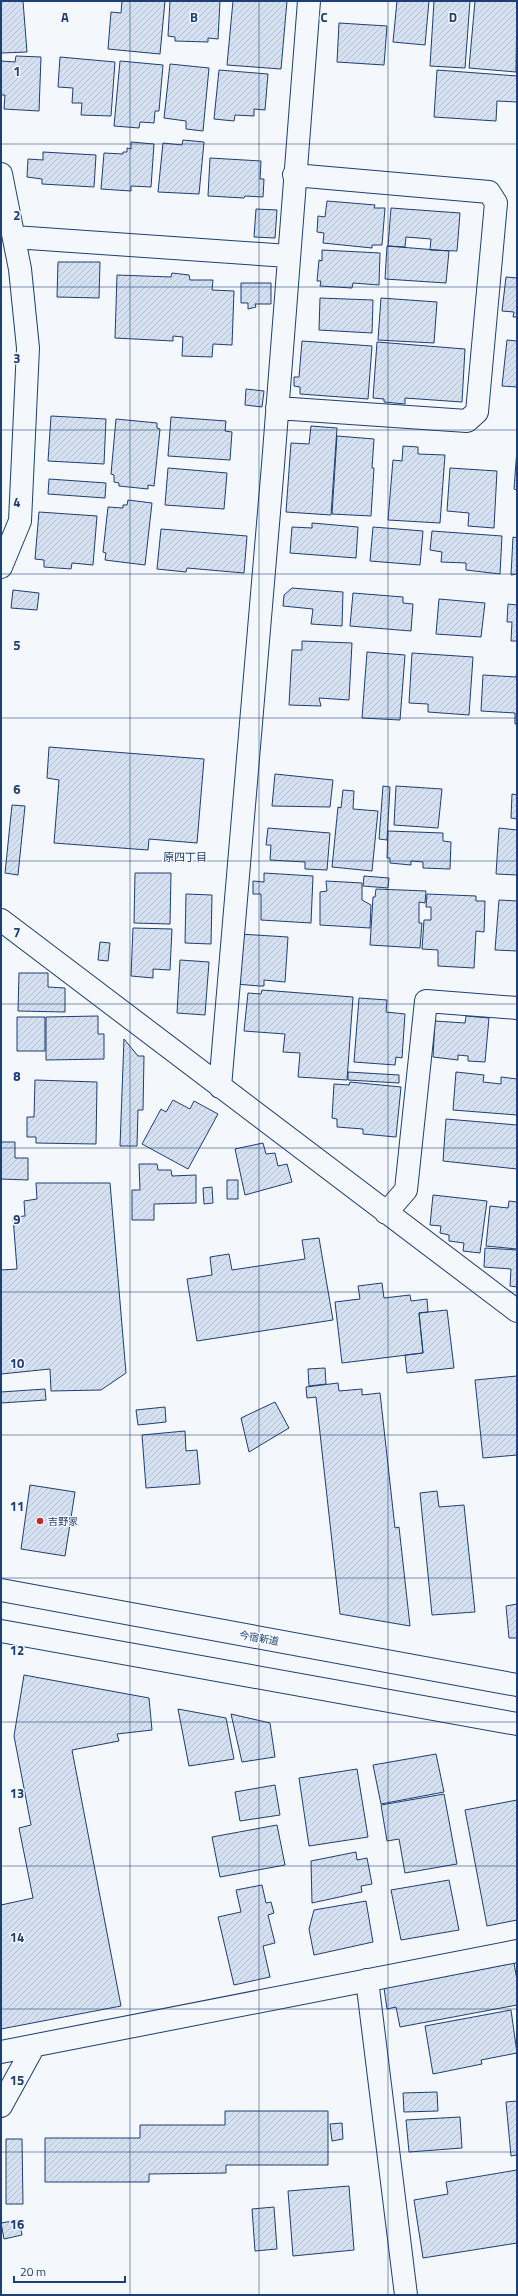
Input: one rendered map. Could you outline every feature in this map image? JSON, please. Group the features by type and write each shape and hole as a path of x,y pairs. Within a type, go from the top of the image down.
{"main road":[{"path":"220,1087 277,408 294,175 309,1"},
{"path":"1,174 20,269 28,348 20,521 1,567"},
{"path":"277,408 467,421 477,412 496,203 489,192 294,175"},
{"path":"14,237 288,256"},
{"path":"1,920 517,1312"},
{"path":"386,1213 406,1190 426,1001 517,1008"},
{"name":"今宿新道","path":"1,1590 517,1685"},
{"path":"1,1631 517,1724"},
{"path":"1,2052 517,1950"},
{"path":"367,1980 406,2295"},
{"path":"1,2106 34,2046"}],"building":[{"path":"1,1 23,1 27,52 1,53"},
{"path":"122,1 165,1 160,54 108,49 111,12 121,13"},
{"path":"170,1 220,1 218,39 208,38 208,42 175,41 175,37 168,36"},
{"path":"233,1 287,1 281,69 227,65"},
{"path":"397,1 429,1 425,45 393,42"},
{"path":"434,1 470,1 465,68 430,66"},
{"path":"475,1 517,1 516,72 469,68"},
{"path":"339,23 387,26 384,65 337,62"},
{"path":"16,56 41,57 39,111 4,109 5,95 1,95 1,61 15,62"},
{"path":"60,57 115,62 111,116 81,115 82,103 72,103 73,88 58,87"},
{"path":"120,61 163,65 159,111 155,111 154,123 140,122 139,128 114,126"},
{"path":"170,64 209,68 203,131 186,129 186,121 164,118"},
{"path":"219,70 268,74 265,110 254,109 254,116 235,115 234,121 214,119"},
{"path":"437,70 517,76 517,102 497,101 496,121 434,117"},
{"path":"183,140 204,142 199,194 158,192 163,143 182,145"},
{"path":"131,142 154,144 151,187 131,186 131,191 101,189 104,153 123,154 123,152 127,152 127,148 131,149"},
{"path":"43,152 96,155 94,187 42,184 42,179 27,177 28,159 43,160"},
{"path":"210,158 261,161 260,179 264,179 263,197 245,196 244,198 208,196"},
{"path":"327,201 375,205 374,208 385,208 382,245 372,245 372,248 323,243 324,233 317,232 318,216 325,217"},
{"path":"391,208 460,213 457,251 430,250 431,239 406,237 405,247 388,246"},
{"path":"256,209 277,210 275,238 254,237"},
{"path":"387,246 449,251 446,283 385,279"},
{"path":"322,250 380,253 379,285 353,283 352,288 320,286 321,281 317,281 319,260 322,261"},
{"path":"58,262 100,262 99,298 57,297"},
{"path":"172,273 189,275 190,280 213,280 212,290 234,291 232,345 213,344 212,357 182,356 183,337 173,336 173,341 115,338 117,275 171,277"},
{"path":"506,277 517,278 517,317 513,317 514,312 502,311"},
{"path":"241,283 271,283 271,304 255,304 256,307 248,309 248,303 241,303"},
{"path":"320,298 373,300 372,333 319,330"},
{"path":"381,298 437,302 434,343 378,340"},
{"path":"507,340 517,341 517,387 502,386"},
{"path":"302,341 372,346 368,399 300,394 300,387 294,386 294,377 299,377"},
{"path":"377,342 465,349 462,402 405,398 405,404 384,402 384,399 373,398"},
{"path":"246,389 264,391 262,407 245,405"},
{"path":"51,416 106,419 104,464 48,461"},
{"path":"171,417 226,421 225,431 232,432 230,460 168,456"},
{"path":"116,419 157,423 157,428 160,429 154,486 148,485 148,489 119,486 119,483 114,482 114,475 111,474"},
{"path":"311,426 337,428 331,515 286,512 291,443 309,444"},
{"path":"337,436 374,439 371,516 332,514"},
{"path":"403,446 418,447 418,454 445,455 440,523 388,520 393,460 402,461"},
{"path":"517,449 517,490 514,489"},
{"path":"168,468 227,473 224,509 165,505"},
{"path":"450,468 497,471 494,528 468,526 469,513 447,511"},
{"path":"49,479 106,483 105,498 48,494"},
{"path":"128,500 152,503 145,565 105,560 106,553 103,552 108,507 123,508 123,505 127,505"},
{"path":"39,512 97,516 93,565 72,563 71,569 44,567 44,560 35,559"},
{"path":"312,523 358,527 356,558 290,553 292,527 312,528"},
{"path":"373,527 423,531 420,565 370,561"},
{"path":"161,529 247,536 244,573 187,568 186,572 157,569"},
{"path":"432,531 502,536 500,574 466,570 466,563 441,562 442,552 430,550"},
{"path":"513,537 517,538 517,574 511,575"},
{"path":"292,588 343,592 342,626 311,624 313,609 283,606 284,595"},
{"path":"13,590 39,593 37,610 11,608"},
{"path":"353,593 403,597 403,603 413,604 411,631 350,626"},
{"path":"439,599 485,603 481,637 436,634"},
{"path":"508,604 517,605 517,641 511,641 512,622 507,622"},
{"path":"302,641 352,643 349,700 319,698 321,706 289,705 292,650 302,650"},
{"path":"367,652 405,655 400,720 362,718"},
{"path":"412,653 473,657 469,715 428,712 428,704 409,703"},
{"path":"517,671 517,724 515,724 515,713 481,711 483,675 516,677"},
{"path":"49,747 204,759 197,843 149,839 148,850 54,843 59,780 47,778"},
{"path":"275,774 333,780 330,807 272,806"},
{"path":"383,786 390,787 387,840 379,839"},
{"path":"396,786 442,789 438,828 394,825"},
{"path":"343,790 354,791 353,809 378,811 372,871 332,867 338,807 341,808"},
{"path":"512,794 517,795 517,819 511,818"},
{"path":"12,805 25,806 18,875 5,873"},
{"path":"268,828 330,833 327,870 305,869 305,862 270,860 271,845 266,845"},
{"path":"499,828 517,830 517,875 496,874"},
{"path":"388,831 443,833 443,841 451,842 450,869 423,868 423,862 411,861 411,865 390,863 390,858 387,858"},
{"path":"135,873 171,873 170,924 134,923"},
{"path":"264,873 313,876 311,923 261,920 261,894 253,894 253,881 264,882"},
{"path":"364,876 389,878 388,888 363,886"},
{"path":"326,881 362,883 362,900 371,905 370,928 320,925 320,892 327,891"},
{"path":"376,889 426,891 425,903 419,902 419,923 422,923 420,948 370,945 373,897 375,897"},
{"path":"186,894 212,895 211,944 185,943"},
{"path":"427,894 476,896 476,901 485,901 484,932 476,931 474,968 438,966 438,950 422,949 424,920 431,920 431,907 426,907"},
{"path":"499,900 517,901 517,951 495,950"},
{"path":"133,928 172,929 170,970 153,969 153,978 131,976"},
{"path":"239,934 288,937 285,982 264,980 264,986 236,984"},
{"path":"100,942 110,943 108,961 98,960"},
{"path":"180,960 209,962 205,1015 177,1013"},
{"path":"19,973 48,973 48,987 65,988 65,1012 18,1011"},
{"path":"262,990 353,997 347,1080 298,1077 300,1053 283,1052 285,1034 244,1031 248,993 261,994"},
{"path":"359,998 387,1000 386,1012 405,1014 402,1058 396,1057 395,1065 354,1062"},
{"path":"98,1016 98,1034 104,1034 104,1059 46,1060 46,1017"},
{"path":"466,1016 489,1018 485,1062 468,1061 468,1056 458,1055 458,1060 433,1057 435,1021 465,1023"},
{"path":"17,1017 45,1017 45,1051 17,1051"},
{"path":"124,1039 138,1056 144,1056 143,1110 138,1110 137,1146 120,1146"},
{"path":"348,1072 399,1075 399,1083 348,1080"},
{"path":"456,1072 484,1075 483,1082 501,1084 501,1077 517,1079 517,1115 453,1110"},
{"path":"35,1080 97,1082 96,1144 36,1143 36,1137 27,1137 27,1117 34,1117"},
{"path":"350,1082 401,1087 396,1137 363,1134 363,1129 337,1127 337,1119 332,1118 334,1084 349,1085"},
{"path":"173,1100 190,1109 194,1101 218,1114 188,1169 142,1144 161,1109 166,1112"},
{"path":"446,1119 517,1125 517,1169 443,1161"},
{"path":"1,1142 15,1142 15,1158 28,1158 28,1180 1,1179"},
{"path":"263,1143 266,1154 275,1153 278,1166 287,1164 292,1182 245,1195 235,1149"},
{"path":"139,1164 157,1164 158,1170 171,1170 172,1176 196,1175 196,1203 154,1204 154,1220 132,1220 132,1190 140,1190"},
{"path":"227,1180 238,1180 238,1199 227,1199"},
{"path":"36,1183 110,1183 126,1373 101,1390 51,1391 50,1369 1,1374 1,1270 17,1269 13,1217 25,1216 24,1201 37,1199"},
{"path":"212,1187 213,1203 204,1204 203,1188"},
{"path":"433,1195 487,1201 480,1253 463,1251 464,1243 449,1241 449,1235 440,1233 441,1226 430,1225"},
{"path":"509,1201 517,1202 517,1249 486,1246 490,1206 508,1208"},
{"path":"319,1238 333,1320 197,1341 187,1279 212,1275 210,1257 229,1254 232,1270 305,1259 302,1240"},
{"path":"485,1248 517,1250 517,1287 510,1286 511,1269 484,1267"},
{"path":"382,1283 384,1298 410,1295 411,1301 427,1299 428,1312 419,1313 423,1353 342,1363 335,1302 360,1299 358,1286"},
{"path":"447,1310 454,1368 407,1373 405,1355 423,1353 419,1313"},
{"path":"325,1368 326,1384 309,1386 308,1369"},
{"path":"517,1376 517,1455 483,1458 475,1380"},
{"path":"338,1383 339,1391 362,1389 362,1395 380,1393 395,1528 399,1527 410,1626 340,1614 316,1397 307,1398 306,1387"},
{"path":"45,1389 46,1400 1,1403 1,1392"},
{"path":"275,1402 289,1428 249,1452 241,1418"},
{"path":"165,1407 166,1422 138,1425 136,1410"},
{"path":"185,1431 186,1451 197,1450 200,1484 146,1488 142,1435"},
{"path":"30,1485 75,1492 65,1556 21,1549"},
{"path":"437,1491 439,1507 464,1505 475,1612 432,1615 420,1493"},
{"path":"517,1604 517,1638 509,1638 506,1606"},
{"path":"24,1675 149,1698 152,1730 117,1734 119,1741 72,1750 121,2006 1,2029 1,1905 33,1898 19,1828 31,1825 14,1736"},
{"path":"178,1709 226,1718 234,1759 189,1766"},
{"path":"231,1714 270,1723 275,1757 242,1762"},
{"path":"436,1754 444,1792 381,1804 373,1765"},
{"path":"357,1769 368,1837 309,1846 299,1778"},
{"path":"275,1785 280,1815 240,1821 235,1792"},
{"path":"444,1794 457,1864 405,1873 399,1839 387,1841 381,1805"},
{"path":"517,1800 517,1920 487,1926 465,1810"},
{"path":"277,1825 285,1865 220,1877 212,1837"},
{"path":"356,1852 357,1860 367,1858 372,1884 361,1886 362,1892 312,1903 311,1861"},
{"path":"449,1880 459,1930 401,1940 391,1890"},
{"path":"262,1885 266,1903 271,1902 274,1913 268,1915 275,1943 263,1946 270,1977 234,1985 218,1917 241,1912 236,1890"},
{"path":"366,1901 373,1942 314,1955 309,1929 314,1910"},
{"path":"514,1963 517,1980 517,2005 400,2027 396,2007 387,2009 384,1988"},
{"path":"511,2010 517,2053 481,2060 482,2064 433,2074 425,2026"},
{"path":"437,2092 438,2111 404,2112 403,2093"},
{"path":"517,2101 517,2155 511,2156 506,2102"},
{"path":"225,2111 328,2111 328,2165 226,2165 226,2173 149,2174 149,2182 45,2182 45,2138 140,2138 140,2125 225,2125"},
{"path":"460,2117 462,2148 409,2152 406,2120"},
{"path":"342,2123 343,2139 332,2141 330,2124"},
{"path":"6,2139 22,2139 23,2204 6,2204"},
{"path":"517,2170 517,2243 423,2258 414,2200 448,2194 446,2182"},
{"path":"349,2186 354,2250 293,2256 288,2191"},
{"path":"274,2207 277,2249 255,2251 252,2209"},
{"path":"19,2220 22,2235 4,2239 1,2223"}],"place":[{"name":"吉野家","path":"40,1521"}],"district":[{"name":"原四丁目","path":"185,857"}]}
